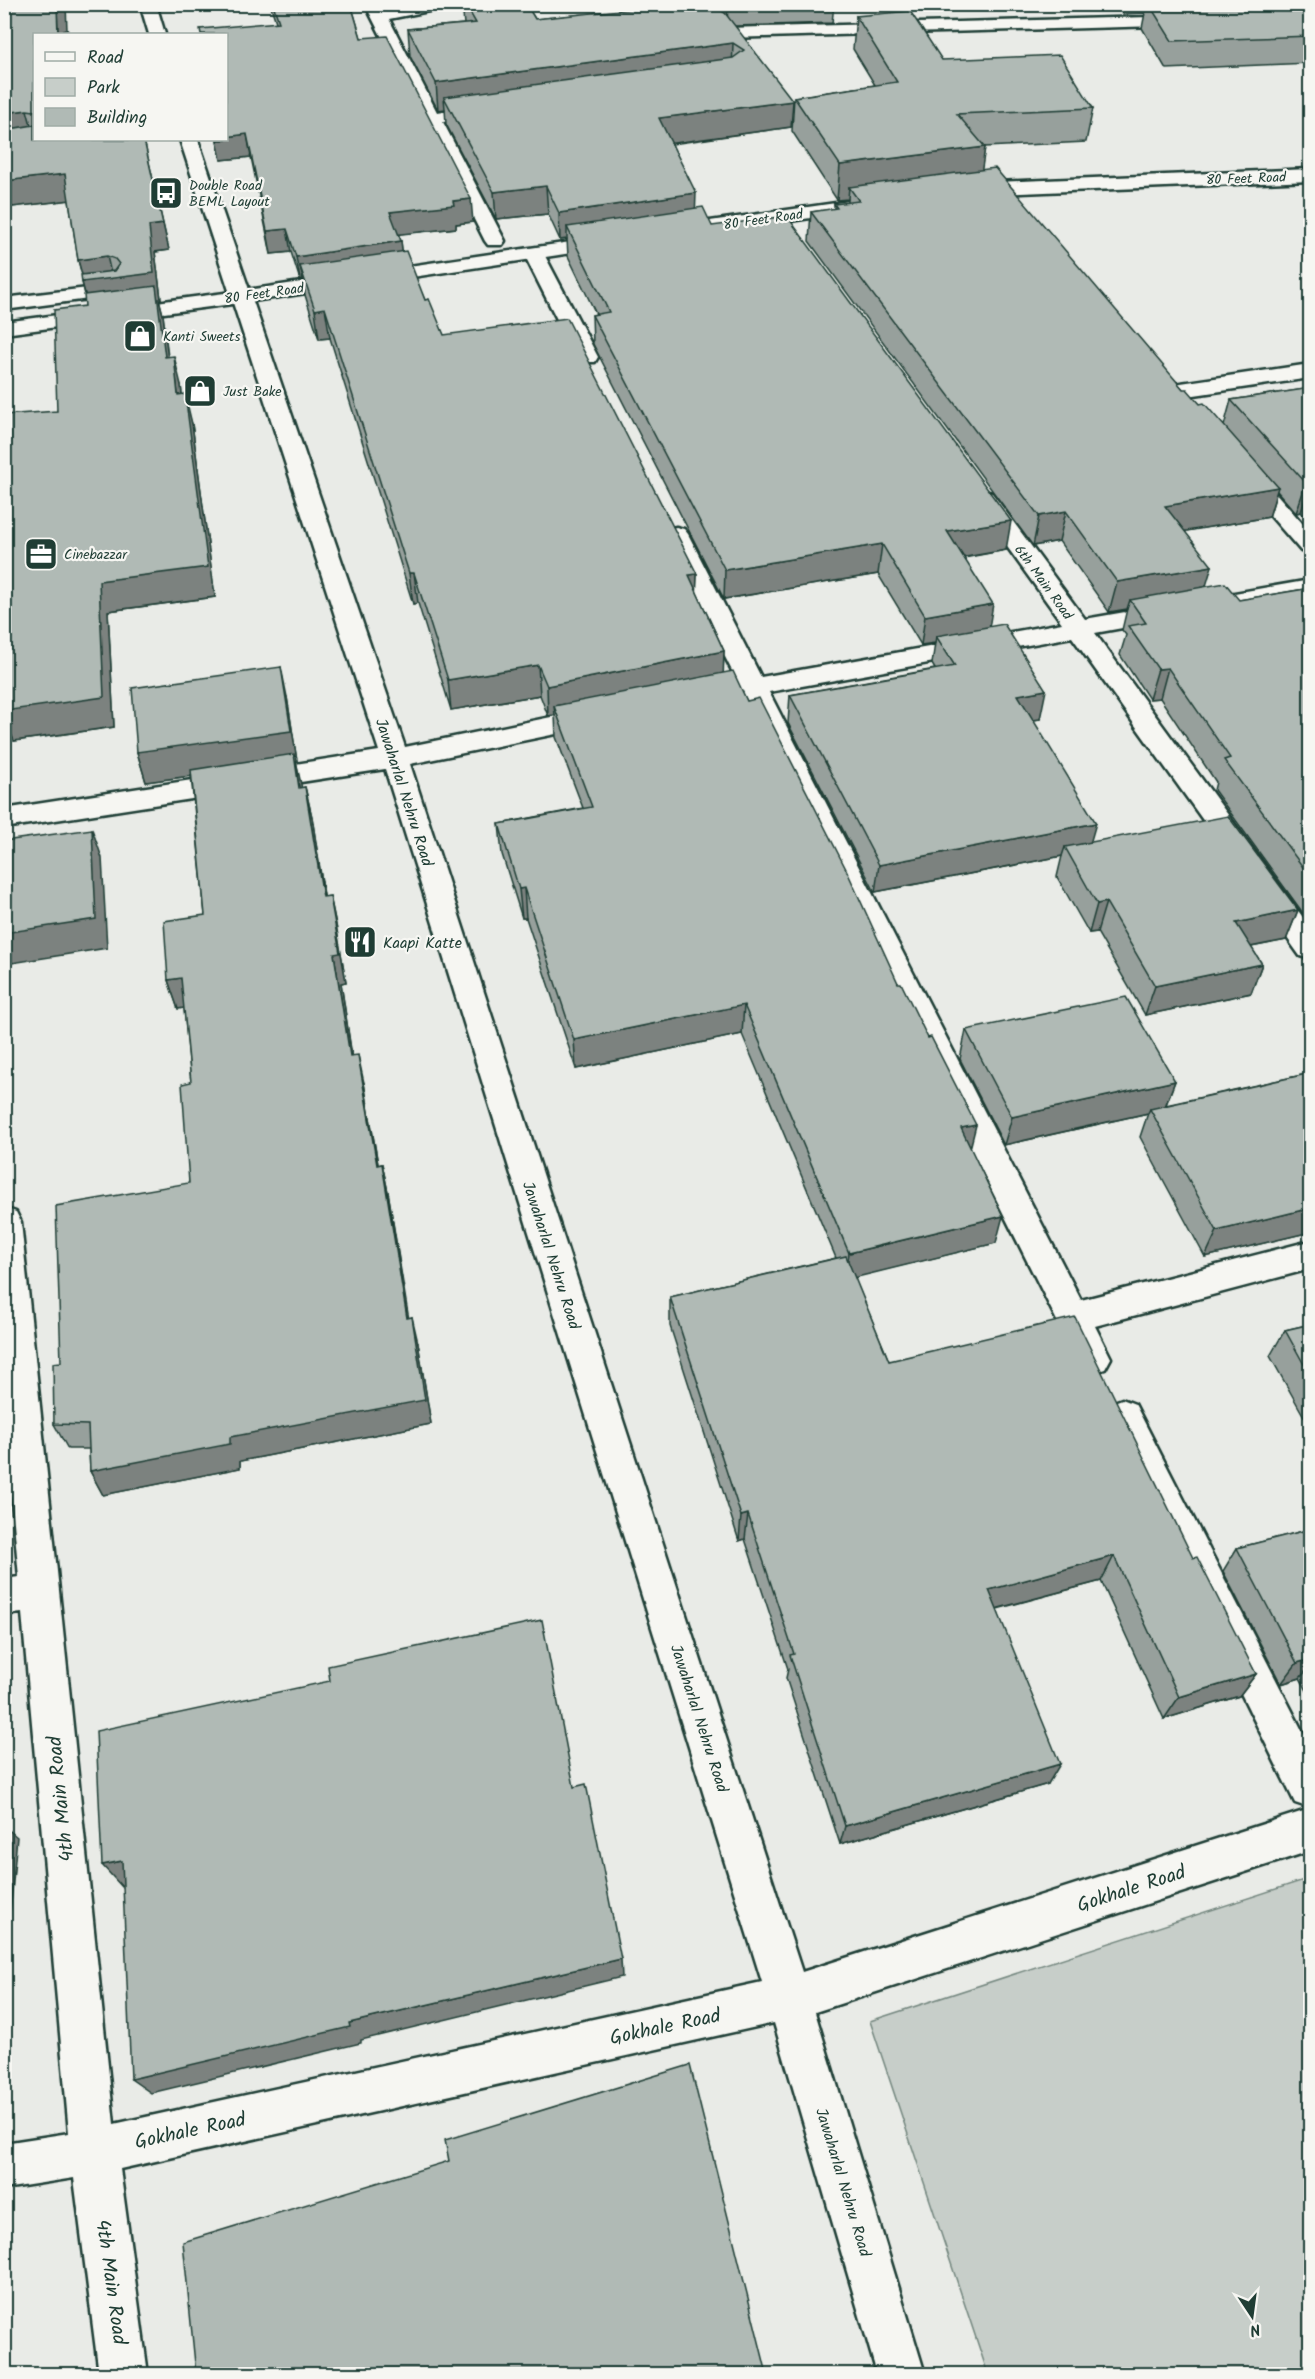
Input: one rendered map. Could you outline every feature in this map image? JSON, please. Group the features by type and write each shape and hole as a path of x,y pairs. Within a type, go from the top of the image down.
{"street":[{"path":"148,4 157,33"},
{"path":"438,4 376,10 495,241"},
{"path":"727,33 1204,20"},
{"path":"430,118 511,107"},
{"name":"Jawaharlal Nehru Road","path":"189,141 234,282 395,758 789,1998 901,2374"},
{"name":"80 Feet Road","path":"950,194 990,179 1216,160"},
{"name":"80 Feet Road","path":"990,179 1311,175"},
{"path":"990,179 1011,206"},
{"name":"80 Feet Road","path":"678,213 881,183"},
{"name":"80 Feet Road","path":"662,234 785,225 893,201"},
{"path":"425,250 610,224"},
{"name":"80 Feet Road","path":"4,328 234,282 534,254 627,239"},
{"path":"534,254 598,380"},
{"path":"4,304 133,288"},
{"path":"1174,391 1311,371"},
{"path":"1159,373 1189,408"},
{"path":"1227,451 1311,546"},
{"name":"6th Main Road","path":"973,484 1311,948"},
{"path":"662,507 1311,1788"},
{"path":"707,695 1311,587"},
{"path":"4,819 395,758 627,711"},
{"name":"4th Main Road","path":"4,1222 22,1595 124,2374"},
{"path":"1073,1317 1311,1255"},
{"name":"Gokhale Road","path":"4,2166 94,2152 789,1998 1311,1830"}],"green space":[{"path":"1310,1878 1310,2374 988,2374 870,2021"}],"building":[{"path":"4,4 61,4 57,6 58,33 33,33 33,111 4,113"},
{"path":"273,4 351,4 361,38 387,36 471,199 453,201 454,205 390,212 401,241 296,257 287,229 267,231 247,134 228,137 228,33 201,33 200,29 279,22"},
{"path":"465,4 526,4 535,19 649,7 649,4 717,4 717,8 725,13 793,101 659,118 696,193 559,213 546,186 494,192 444,97 733,58 744,50 733,43 436,83 408,29 476,23"},
{"path":"1149,4 1311,4 1311,36 1172,41"},
{"path":"910,11 942,60 1060,55 1093,108 957,114 985,147 840,165 794,97 897,82 856,16"},
{"path":"33,125 33,141 144,141 163,224 149,226 154,273 82,282 81,275 114,271 119,264 115,259 107,256 78,260 65,174 4,181 4,130"},
{"path":"995,168 1183,389 1187,389 1200,404 1204,403 1278,487 1165,506 1212,566 1117,582 1066,511 1039,516 811,212 837,208 834,204 859,201 849,187"},
{"path":"703,207 712,226 787,216 1011,521 947,531 993,604 925,616 882,544 725,570 592,315 609,312 567,227"},
{"path":"406,251 425,300 429,299 444,335 567,318 697,574 689,575 724,651 547,686 538,665 448,680 414,573 409,573 325,308 315,310 300,266"},
{"path":"156,286 165,357 174,356 178,395 185,394 208,567 99,581 104,697 4,711 4,415 57,411 54,310 85,306 84,295"},
{"path":"1311,388 1311,482 1306,483 1231,400"},
{"path":"1225,583 1239,600 1311,588 1311,878 1224,760 1230,758 1168,668 1158,669 1128,626 1146,623 1130,600"},
{"path":"1004,624 1046,690 1018,695 1096,823 879,865 790,695 955,666 936,636"},
{"path":"281,667 291,731 137,752 132,688"},
{"path":"733,671 747,701 759,698 846,869 898,983 901,983 928,1038 931,1037 976,1125 961,1128 1003,1216 849,1253 744,1005 574,1040 524,888 519,889 499,824 592,807 554,706"},
{"path":"294,754 299,788 305,787 323,897 330,896 340,953 334,954 350,1056 358,1055 377,1165 382,1164 407,1318 412,1317 425,1400 230,1437 230,1444 90,1471 88,1425 54,1424 53,1363 61,1362 56,1206 189,1183 182,1084 191,1082 181,978 168,980 164,921 205,915 191,770"},
{"path":"1228,816 1298,910 1236,923 1262,964 1155,986 1106,902 1097,904 1065,847"},
{"path":"92,829 96,919 4,933 4,841"},
{"path":"1126,997 1175,1081 1012,1117 966,1030"},
{"path":"1311,1073 1311,1208 1217,1231 1150,1109"},
{"path":"846,1256 889,1361 1075,1317 1193,1558 1197,1557 1256,1674 1179,1697 1114,1556 989,1590 1060,1764 845,1826 790,1655 794,1654 748,1514 741,1516 670,1297"},
{"path":"1311,1324 1311,1377 1285,1330"},
{"path":"1311,1529 1311,1659 1297,1663 1237,1548"},
{"path":"542,1620 574,1787 586,1784 621,1959 349,2023 350,2027 131,2079 122,1861 102,1865 96,1731 330,1681 328,1666"},
{"path":"690,2065 767,2374 196,2374 183,2242 449,2161 445,2140"}],"place":[{"name":"Double Road BEML Layout","path":"166,193"},
{"name":"Kanti Sweets","path":"140,336"},
{"name":"Just Bake","path":"200,391"},
{"name":"Cinebazzar","path":"41,554"},
{"name":"Kaapi Katte","path":"360,942"}]}
